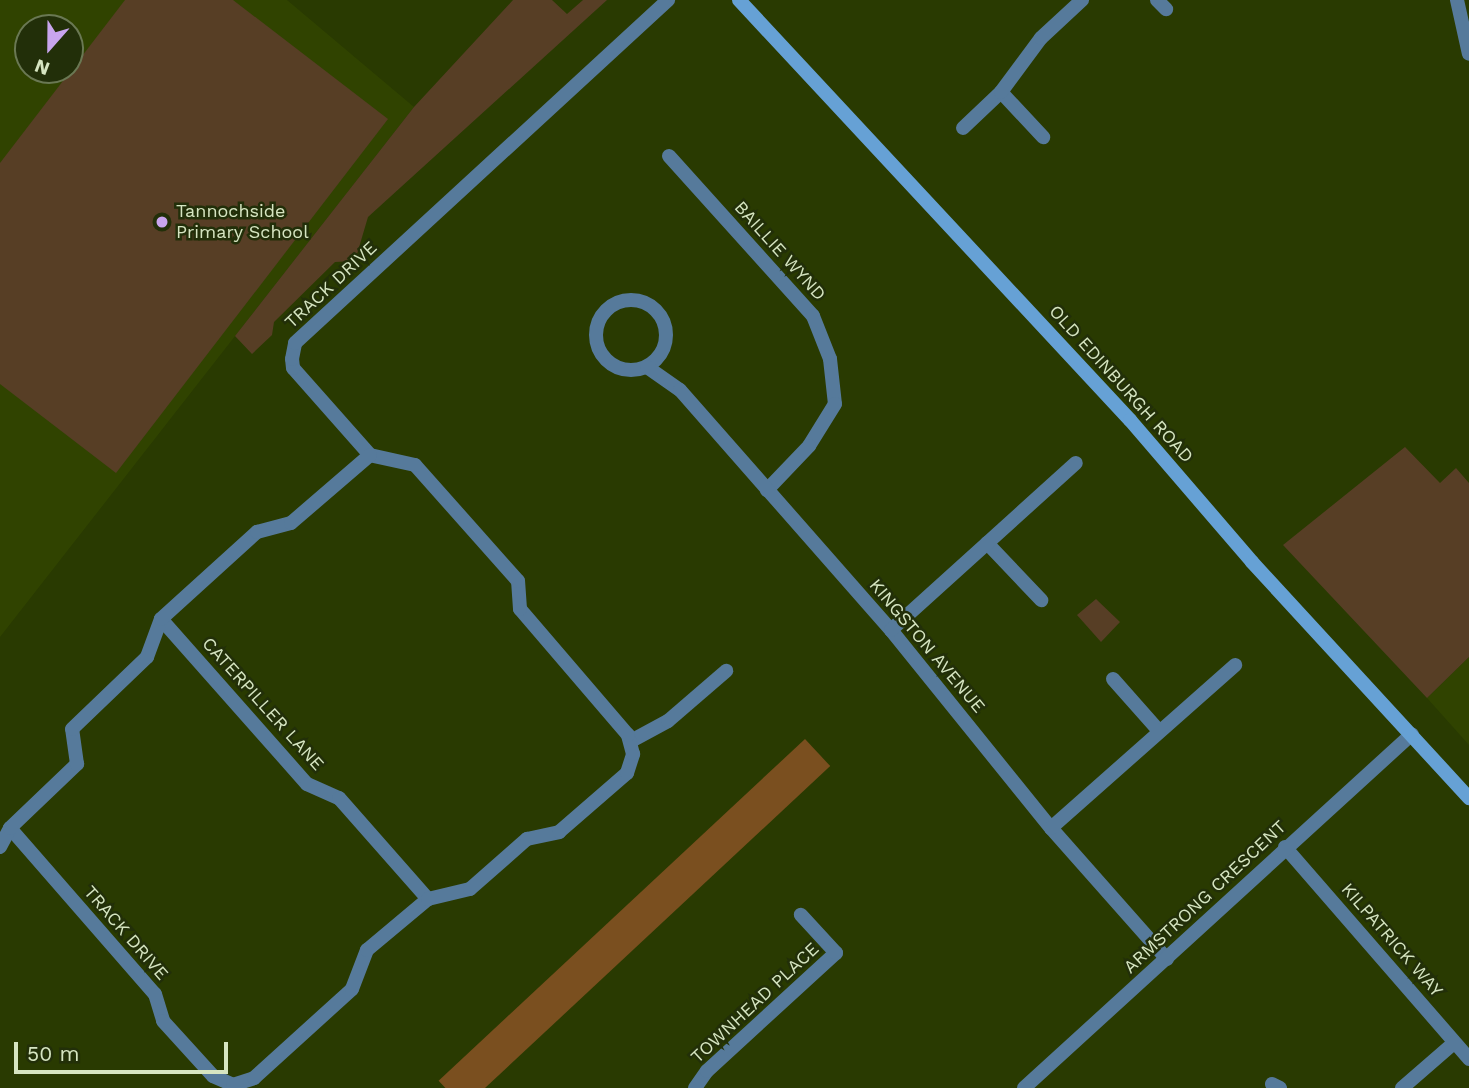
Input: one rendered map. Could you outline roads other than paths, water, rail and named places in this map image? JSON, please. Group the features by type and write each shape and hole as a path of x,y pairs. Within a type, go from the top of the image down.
{"main road":[{"name":"OLD EDINBURGH ROAD","path":"739,0 1112,400 1252,562 1469,798"}],"street":[{"name":"TRACK DRIVE","path":"369,455 293,368 295,343 668,0"},
{"path":"963,128 1001,92 1041,38 1082,0"},
{"path":"1457,0 1469,54"},
{"path":"1001,92 1043,137"},
{"name":"BAILLIE WYND","path":"669,156 813,316 830,359 835,404 809,446 767,489"},
{"name":"KINGSTON AVENUE","path":"647,367 663,351 666,329 662,318 645,303 634,300 612,306 598,324 596,336 604,358 624,370 647,367 680,390 891,630 1051,828 1167,959"},
{"path":"0,847 10,828 77,764 72,729 148,657 161,619 257,532 291,523 369,455 415,465 517,581 520,609 631,741 668,721 726,671"},
{"path":"891,630 1076,463"},
{"path":"987,543 1041,600"},
{"name":"CATERPILLER LANE","path":"161,619 307,784 339,798 428,898"},
{"path":"1051,828 1235,664"},
{"path":"1113,679 1159,731"},
{"name":"ARMSTRONG CRESCENT","path":"1024,1088 1167,959 1285,847 1412,734"},
{"name":"TRACK DRIVE","path":"10,828 155,994 163,1021 213,1076 222,1083 241,1086 254,1079 352,989 367,950 428,898 470,889 527,839 559,832 627,773 631,741"},
{"name":"KILPATRICK WAY","path":"1285,847 1469,1059"},
{"name":"TOWNHEAD PLACE","path":"695,1088 708,1070 836,953 801,915"},
{"path":"1402,1088 1454,1043"}],"place":[{"name":"Tannochside Primary School","path":"162,222"}]}
